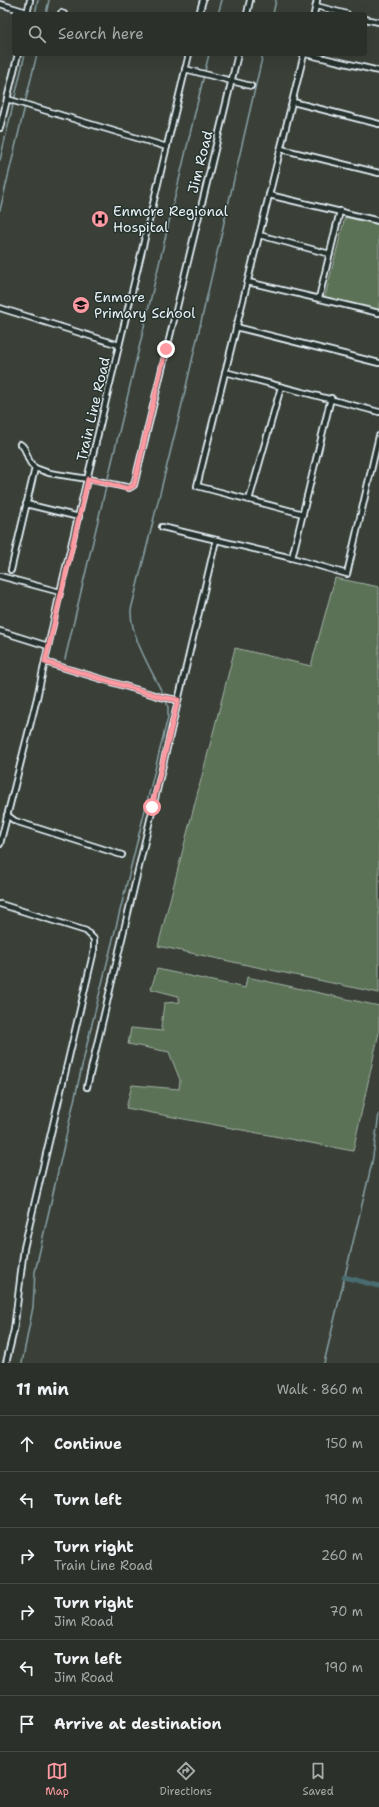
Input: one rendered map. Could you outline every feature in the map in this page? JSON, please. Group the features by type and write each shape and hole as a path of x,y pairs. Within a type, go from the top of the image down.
{"street":[{"path":"27,12 30,0"},
{"path":"200,12 203,0"},
{"path":"247,12 250,0"},
{"path":"314,12 317,0"},
{"path":"0,4 24,12"},
{"path":"316,6 339,12"},
{"path":"367,19 379,22"},
{"path":"0,128 18,56"},
{"name":"Train Line Road","path":"0,844 45,662 60,592 188,56"},
{"name":"Jim Road","path":"34,468 49,473 88,479 129,488 134,485 237,56"},
{"path":"303,514 197,486 304,56"},
{"path":"313,56 379,72"},
{"path":"185,69 251,86"},
{"path":"7,99 167,147"},
{"path":"293,102 379,124"},
{"path":"281,148 379,172"},
{"path":"269,195 379,221"},
{"path":"319,298 340,211"},
{"path":"259,235 330,254"},
{"path":"248,282 379,313"},
{"path":"0,308 119,345"},
{"path":"236,327 379,363"},
{"path":"225,372 281,387 331,398 379,412"},
{"path":"249,500 281,387"},
{"path":"292,558 331,398"},
{"path":"162,527 292,558 346,574 378,449 379,436"},
{"path":"11,570 34,468 29,464 25,449 20,444"},
{"path":"26,504 79,517"},
{"path":"87,1087 216,540"},
{"path":"0,576 60,592"},
{"path":"0,631 48,646"},
{"path":"45,662 161,697 178,700"},
{"path":"7,815 15,821 122,856"},
{"path":"0,904 86,932 94,939 94,950 24,1248 14,1330 6,1363"}],"green space":[{"path":"345,217 379,225 379,313 324,300"},
{"path":"335,578 379,587 379,993 158,946 235,648 311,666"},
{"path":"157,969 245,988 247,977 379,1006 379,1032 353,1151 126,1108 132,1085 179,1089 180,1080 169,1052 128,1044 131,1028 163,1031 161,1028 164,1003 180,1002 178,996 151,989"}],"waterway":[{"path":"35,12 38,0"},
{"path":"46,12 49,0"},
{"path":"219,12 222,0"},
{"path":"273,12 276,0"},
{"path":"0,160 25,56"},
{"path":"25,103 37,56"},
{"path":"65,659 209,56"},
{"path":"22,1363 33,1307 35,1272 88,1040 168,717 168,707 165,698 134,632 131,610 179,417 263,56"},
{"path":"0,210 25,106"},
{"path":"324,1363 372,1163 379,1114"},
{"path":"344,1277 379,1286"}],"place":[{"name":"Enmore Regional Hospital","path":"100,219"},
{"name":"Enmore Primary School","path":"81,305"}],"route":[{"path":"152,807 178,700 161,697 45,662 60,592 88,479 126,488 134,485 166,349"}]}
